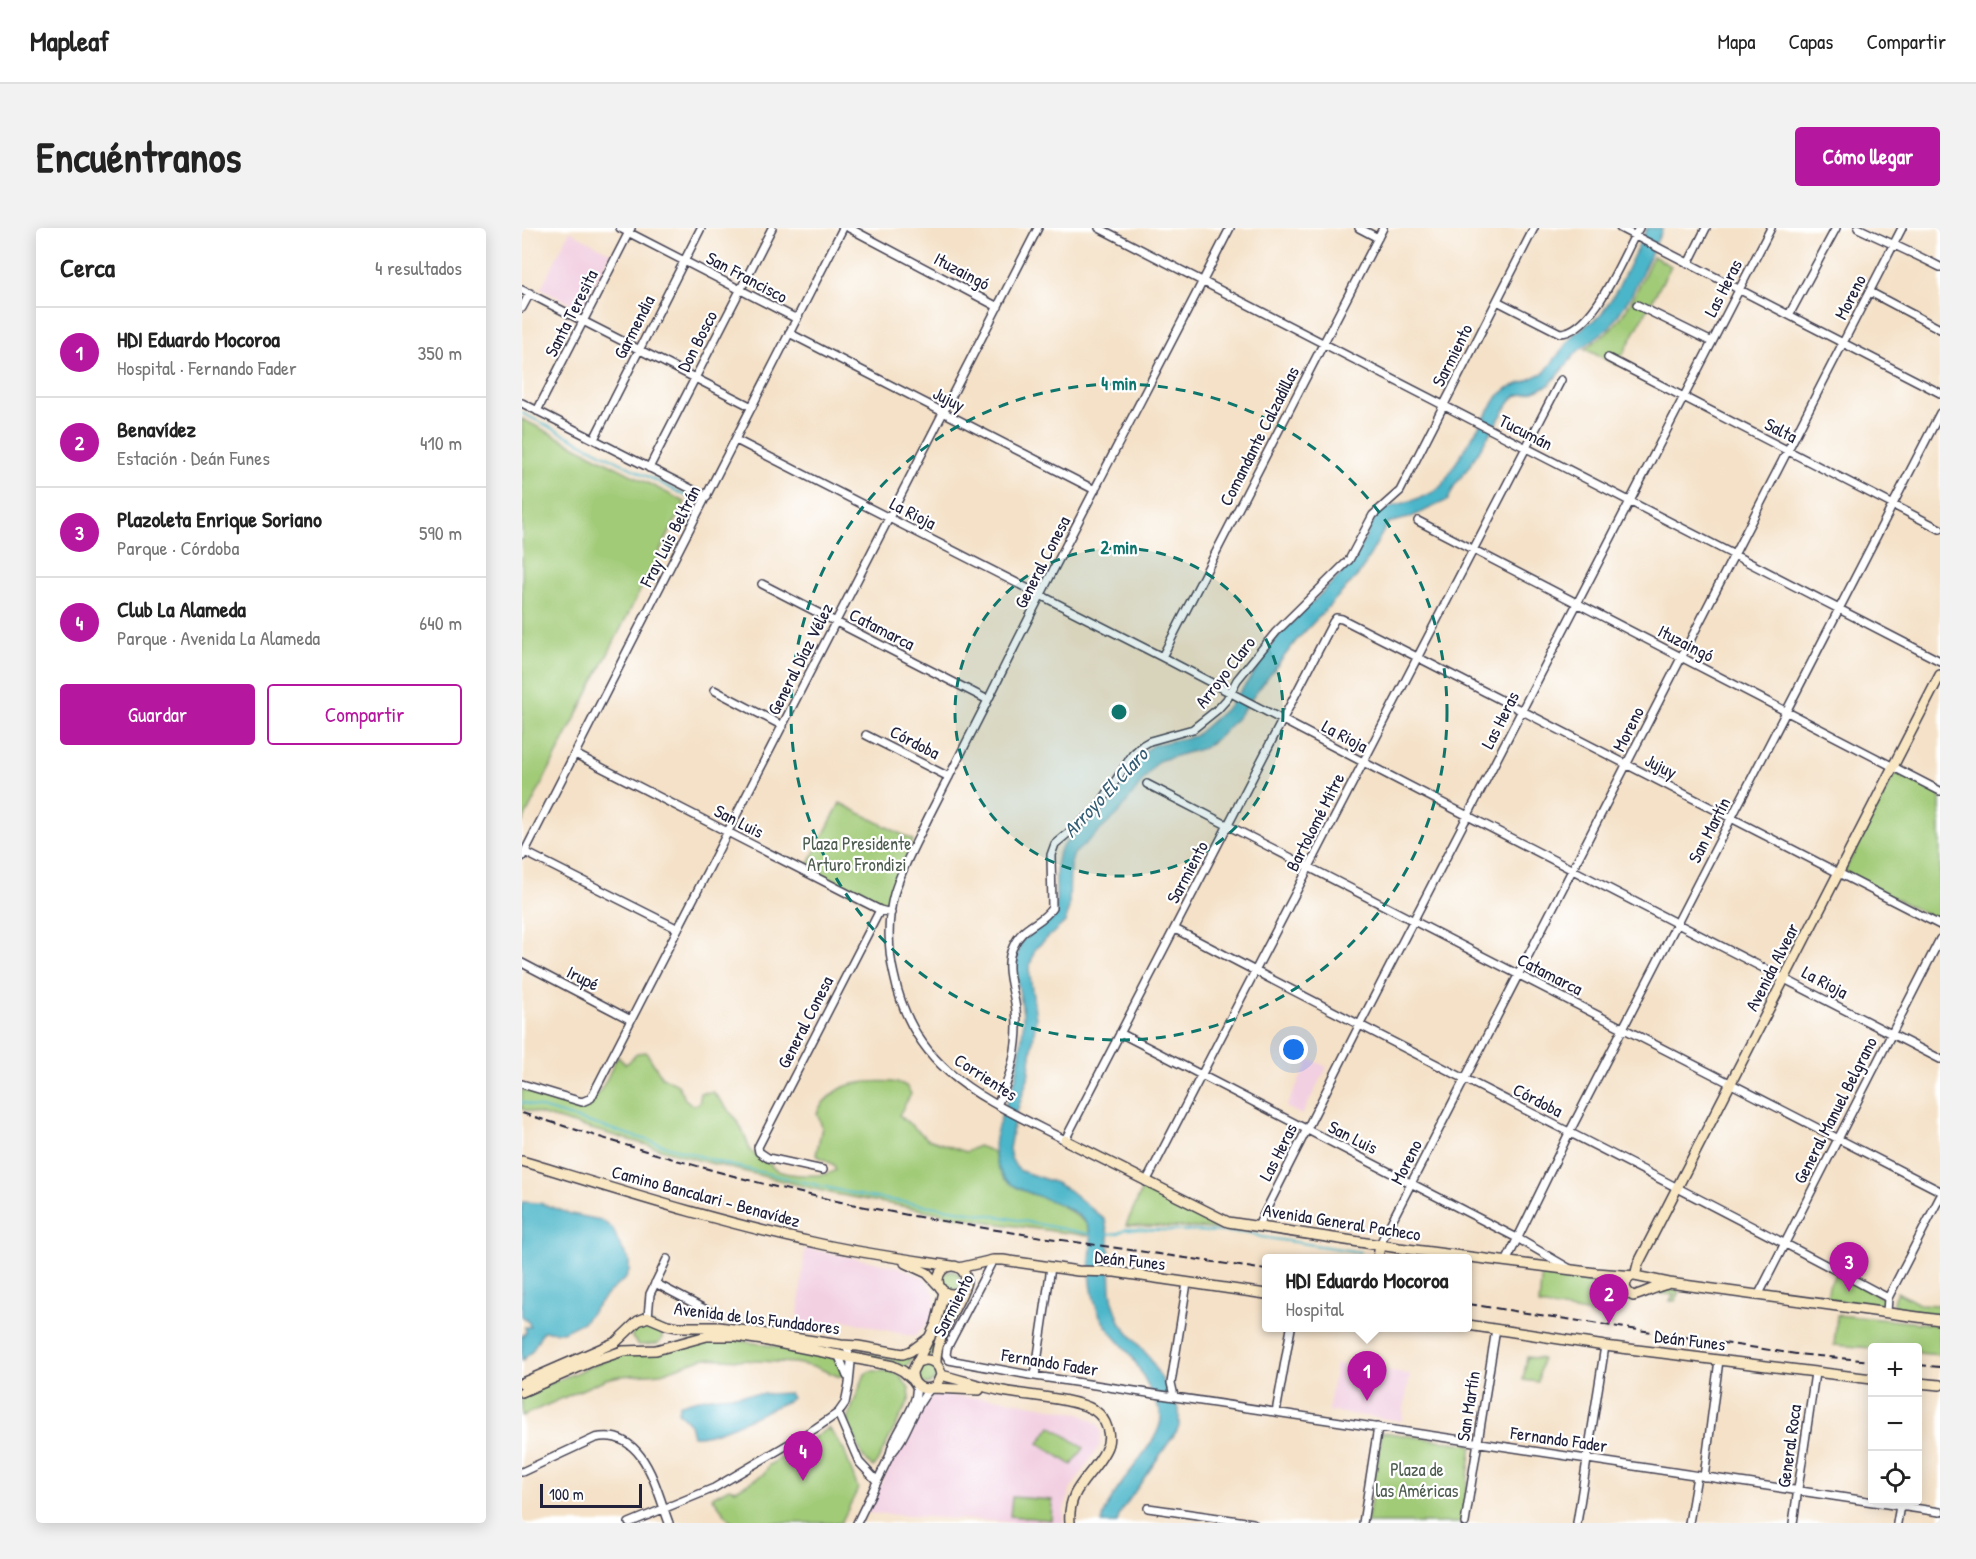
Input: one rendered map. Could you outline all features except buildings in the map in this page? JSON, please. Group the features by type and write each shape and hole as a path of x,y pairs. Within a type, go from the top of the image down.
{"street":[{"name":"San Francisco","path":"620,228 630,230 797,319"},
{"name":"Garmendia","path":"594,439 701,228"},
{"name":"Don Bosco","path":"649,468 772,228"},
{"name":"Fray Luis Beltrán","path":"523,854 843,228"},
{"name":"Ituzaingó","path":"849,228 998,308"},
{"name":"General Díaz Vélez","path":"522,1084 582,1102 591,1098 1038,228"},
{"name":"Tucumán","path":"1099,228 1940,661"},
{"name":"General Conesa","path":"891,913 895,890 908,857 1230,228"},
{"path":"1359,228 1378,238"},
{"name":"Comandante Calzadillas","path":"1162,657 1383,228"},
{"name":"Sarmiento","path":"1397,495 1534,228"},
{"path":"1620,228 1940,393"},
{"path":"1497,302 1562,334 1581,323 1600,300 1639,228"},
{"path":"1689,264 1706,228"},
{"name":"Las Heras","path":"1258,1226 1521,710 1771,228"},
{"path":"1789,315 1836,228"},
{"path":"1858,228 1940,267"},
{"name":"Moreno","path":"1380,1244 1902,228"},
{"name":"Santa Teresita","path":"537,411 630,230"},
{"path":"522,290 752,407"},
{"path":"1870,292 1940,329"},
{"path":"522,308 530,294"},
{"path":"1637,305 1712,342"},
{"name":"Jujuy","path":"789,333 1095,490"},
{"name":"Salta","path":"1608,358 1940,529"},
{"name":"Bartolomé Mitre","path":"1146,1182 1472,548 1561,380"},
{"path":"522,403 707,496"},
{"name":"San Martín","path":"1506,1262 1569,1133 1940,413"},
{"name":"La Rioja","path":"736,440 1940,1059"},
{"name":"Arroyo Claro","path":"999,1106 1012,1064 1017,1021 1009,970 1010,953 1021,932 1050,912 1052,908 1052,849 1059,840 1097,809 1133,754 1150,741 1193,729 1218,710 1232,694 1237,680 1276,632 1349,560 1378,509 1397,495"},
{"name":"Ituzaingó","path":"1418,521 1940,791"},
{"name":"Catamarca","path":"762,584 988,700"},
{"name":"Sarmiento","path":"1065,1140 1336,618"},
{"name":"Jujuy","path":"1336,618 1417,657 1940,925"},
{"name":"Avenida Alvear","path":"1636,1276 1638,1264 1940,675"},
{"path":"714,690 783,726"},
{"name":"Córdoba","path":"866,735 949,777"},
{"name":"San Luis","path":"575,754 880,910 891,913"},
{"name":"Catamarca","path":"1147,784 1940,1191"},
{"path":"523,854 678,930"},
{"name":"General Conesa","path":"823,1170 768,1158 759,1152 758,1147 880,910"},
{"name":"Corrientes","path":"891,913 891,952 894,975 904,1010 914,1030 936,1061 969,1089 1065,1140"},
{"name":"Córdoba","path":"1175,929 1359,1026 1784,1242 1888,1298"},
{"name":"General Manuel Belgrano","path":"1758,1296 1940,939"},
{"name":"Irupé","path":"522,963 631,1020"},
{"name":"San Luis","path":"1120,1033 1517,1238 1572,1270"},
{"name":"Avenida General Pacheco","path":"1065,1140 1220,1219 1445,1254"},
{"name":"Camino Bancalari - Benavídez","path":"522,1161 656,1201 812,1242 956,1267"},
{"path":"1887,1312 1888,1298 1940,1197"},
{"path":"1379,1254 1380,1244"},
{"path":"1398,1254 1399,1248"},
{"name":"Camino Bancalari - Benavídez","path":"883,1256 921,1269 931,1276 942,1290"},
{"name":"Avenida General Pacheco","path":"1472,1258 1636,1276 1758,1296 1940,1320"},
{"path":"648,1317 648,1303 667,1259"},
{"path":"857,1523 876,1480 890,1455 898,1447 920,1402 938,1383 941,1375 936,1364 937,1351 965,1284 974,1268 991,1260"},
{"name":"Sarmiento","path":"953,1362 947,1358 947,1348 991,1260"},
{"name":"Deán Funes","path":"956,1267 991,1260 1114,1272 1262,1293"},
{"path":"890,1455 891,1444 915,1399 913,1368 939,1317 942,1290 938,1279 941,1272 956,1267 965,1276 965,1284 957,1293 942,1290"},
{"path":"1035,1376 1051,1267"},
{"path":"1596,1273 1625,1288 1633,1296 1644,1291 1645,1284 1636,1276 1627,1280 1625,1288"},
{"path":"655,1283 714,1314"},
{"path":"1174,1396 1171,1383 1187,1283"},
{"name":"Avenida General Pacheco","path":"1644,1291 1669,1283"},
{"name":"Avenida de los Fundadores","path":"522,1383 616,1342 638,1322 648,1317 678,1327 719,1327 903,1354 930,1337"},
{"path":"664,1323 670,1336 670,1341 665,1347"},
{"name":"Deán Funes","path":"1472,1326 1605,1346 1868,1379"},
{"path":"632,1328 632,1342 640,1350"},
{"name":"San Martín","path":"1465,1523 1496,1329"},
{"path":"1276,1412 1290,1332"},
{"name":"Avenida de los Fundadores","path":"522,1392 623,1351 665,1347 694,1338 718,1335 763,1340 898,1367 914,1382"},
{"path":"629,1523 714,1488 838,1413 845,1403 849,1384 847,1346"},
{"path":"1577,1523 1605,1346"},
{"path":"838,1354 849,1384"},
{"path":"849,1384 861,1359"},
{"path":"918,1362 927,1360 936,1364"},
{"path":"1689,1523 1700,1476 1719,1360"},
{"name":"Fernando Fader","path":"953,1362 1700,1476 1868,1499"},
{"name":"General Roca","path":"1793,1523 1815,1373"},
{"path":"941,1375 1002,1391 1088,1407 1098,1414 1108,1431 1108,1445 1072,1497 1070,1523"},
{"path":"914,1382 923,1389 1002,1391"},
{"path":"1922,1383 1940,1385"},
{"path":"838,1413 858,1462 876,1480"},
{"path":"1363,1523 1378,1427"},
{"path":"522,1472 595,1438 614,1437 628,1443 648,1467 669,1523"},
{"path":"1897,1523 1900,1505"},
{"name":"Fernando Fader","path":"1909,1505 1940,1512"},
{"path":"1148,1508 1253,1523"}],"shaded area":[{"path":"570,231 611,253 585,302 577,298 573,305 541,288"},
{"path":"1310,1059 1327,1067 1302,1115 1286,1107"},
{"path":"805,1248 899,1267 925,1279 935,1299 932,1319 914,1337 841,1319 838,1331 797,1325"},
{"path":"1336,1364 1410,1374 1402,1421 1328,1411"},
{"path":"934,1395 1002,1399 1079,1413 1098,1424 1101,1431 1100,1445 1070,1490 1064,1509 1064,1523 1020,1523 866,1513 924,1399 929,1400"}],"green space":[{"path":"1653,256 1671,266 1617,365 1585,349 1606,334 1625,312"},
{"path":"522,419 685,502 522,823"},
{"path":"1899,773 1940,794 1940,921 1848,875 1845,870 1894,775"},
{"name":"Plaza Presidente Arturo Frondizi","path":"840,803 913,840 886,908 883,909 806,869"},
{"path":"646,1052 662,1077 678,1085 685,1099 697,1105 700,1101 700,1093 713,1092 740,1125 750,1151 776,1170 798,1175 824,1174 836,1170 834,1165 816,1155 822,1127 817,1113 828,1098 844,1087 857,1083 885,1082 906,1086 911,1094 899,1115 928,1139 966,1152 978,1146 992,1151 1005,1179 1016,1186 1054,1201 1070,1211 1086,1223 1091,1236 1000,1224 835,1194 702,1161 522,1109 522,1090 538,1092 558,1100 589,1105 596,1098 618,1056 625,1064 637,1053"},
{"path":"1144,1185 1222,1223 1220,1229 1126,1225"},
{"path":"1542,1270 1590,1276 1598,1295 1625,1301 1624,1305 1593,1301 1591,1314 1539,1305"},
{"path":"951,1271 958,1274 961,1281 958,1288 951,1291 944,1288 941,1281 944,1274"},
{"path":"1836,1274 1884,1299 1881,1307 1827,1300 1829,1285"},
{"path":"1601,1279 1619,1287 1622,1296 1608,1294"},
{"path":"1664,1287 1680,1292 1675,1301 1670,1301 1674,1295 1654,1293 1647,1297 1642,1296"},
{"path":"1897,1292 1919,1304 1940,1305 1940,1316 1897,1310 1893,1301"},
{"path":"946,1297 956,1299 932,1358 925,1356 941,1325"},
{"path":"1837,1315 1940,1325 1940,1355 1922,1353 1922,1343 1868,1343 1868,1348 1834,1345"},
{"path":"646,1323 656,1325 660,1329 662,1339 657,1344 639,1345 632,1338 636,1328"},
{"path":"730,1339 828,1355 838,1360 842,1373 840,1377 818,1368 795,1363 704,1358 661,1373 606,1379 522,1416 522,1395 614,1357 693,1341"},
{"path":"850,1348 891,1358 908,1357 915,1354 905,1369 897,1363 853,1353"},
{"path":"1527,1357 1542,1359 1538,1382 1523,1380"},
{"path":"926,1364 933,1367 936,1374 933,1381 926,1384 919,1381 916,1374 919,1367"},
{"path":"870,1371 886,1371 900,1375 909,1389 910,1398 873,1467 863,1457 847,1420 865,1374"},
{"path":"1051,1426 1084,1448 1072,1465 1039,1443"},
{"path":"829,1428 844,1450 858,1489 841,1523 732,1523 712,1497 729,1488 736,1490 764,1474 769,1465"},
{"name":"Plaza de las Américas","path":"1382,1432 1472,1445 1462,1523 1367,1523"},
{"path":"1012,1497 1052,1500 1051,1520 1010,1516"}],"water":[{"name":"Arroyo El Claro","path":"1647,228 1663,228 1631,296 1610,327 1578,351 1549,385 1515,396 1511,400 1455,485 1448,500 1409,518 1388,523 1360,573 1296,641 1236,719 1220,736 1204,748 1158,761 1117,815 1074,854 1070,866 1069,907 1065,922 1035,949 1029,969 1036,1018 1028,1078 1014,1121 1009,1149 1011,1158 1021,1171 1069,1190 1105,1220 1109,1239 1111,1291 1121,1324 1149,1357 1179,1409 1179,1426 1176,1432 1120,1513 1117,1523 1102,1523 1113,1496 1153,1440 1159,1428 1160,1412 1135,1362 1107,1328 1098,1312 1091,1284 1091,1239 1087,1225 1069,1209 1009,1182 1002,1175 996,1162 994,1149 999,1123 1014,1084 1022,1037 1023,1017 1016,973 1017,955 1023,939 1048,921 1056,912 1056,866 1059,851 1068,840 1107,807 1139,756 1153,745 1195,736 1229,706 1255,672 1275,639 1353,562 1381,510 1430,494 1442,485 1498,396 1508,388 1545,372 1574,334 1601,315 1617,290"},
{"path":"522,1202 540,1203 571,1214 601,1220 613,1229 629,1260 629,1271 626,1278 608,1293 583,1322 563,1332 543,1331 532,1351 522,1361 522,1336 526,1332 525,1327 530,1327 522,1316"},
{"path":"789,1393 792,1398 788,1401 726,1429 702,1436 693,1436 690,1424 678,1412 679,1405 705,1398"}],"waterway":[{"path":"522,413 696,501"},
{"path":"522,1102 722,1163 864,1196 1002,1217 1090,1234"},
{"path":"1108,1234 1119,1233 1126,1229 1251,1233 1261,1237 1360,1252"}],"railway":[{"path":"522,1113 641,1150 841,1202 1000,1230 1262,1269"},
{"path":"1472,1305 1796,1354 1868,1361"},
{"path":"1922,1365 1940,1367"}],"place":[{"name":"Plazoleta Enrique Soriano","path":"1849,1292"},
{"name":"Benavídez","path":"1609,1324"},
{"name":"HDI Eduardo Mocoroa","path":"1367,1401"},
{"name":"Club La Alameda","path":"803,1481"}]}
